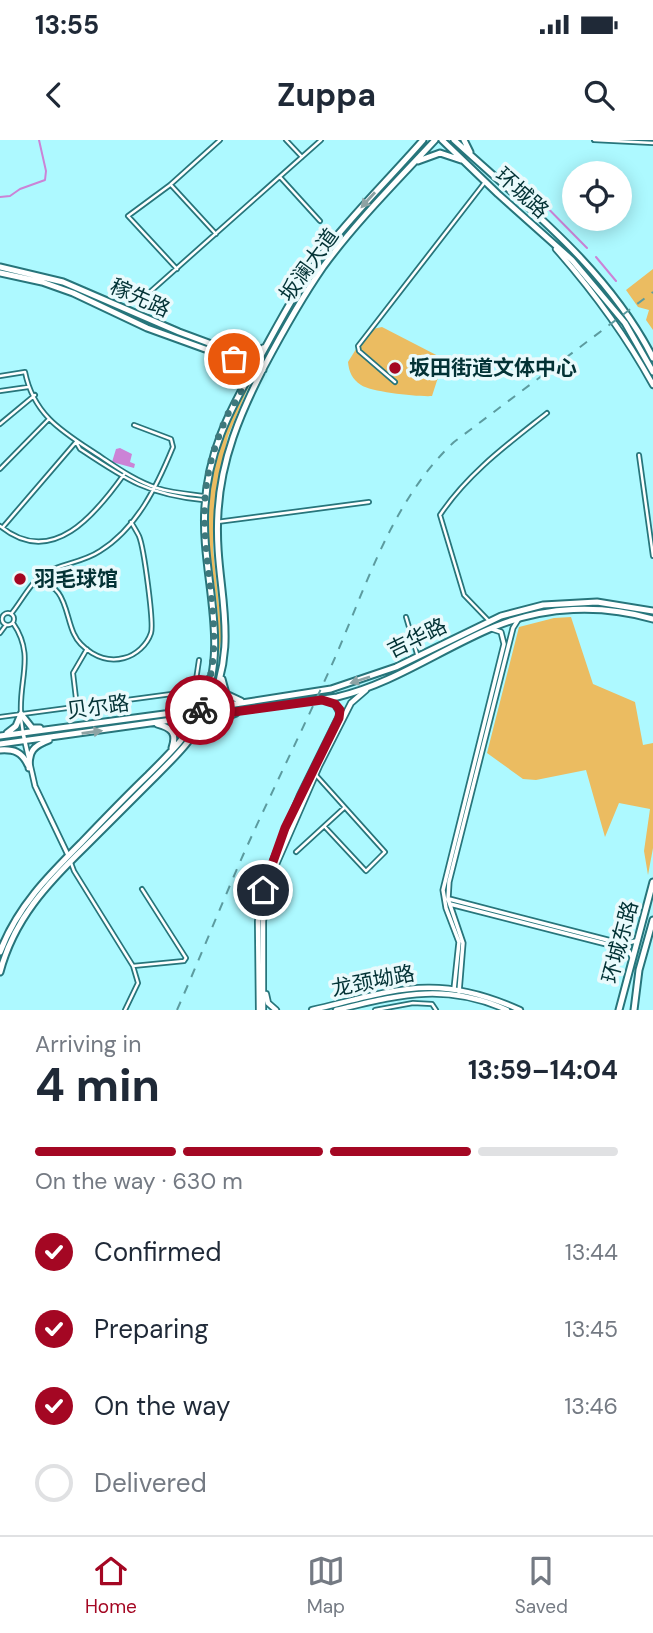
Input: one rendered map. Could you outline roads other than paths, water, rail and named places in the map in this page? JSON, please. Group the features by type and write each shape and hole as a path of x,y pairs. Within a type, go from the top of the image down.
{"main road":[{"name":"坂澜大道","path":"201,709 212,673 215,627 205,540 205,498 218,437 232,405 294,295 349,221 421,140"},
{"name":"坂澜大道","path":"188,742 209,708 222,672 226,624 218,562 217,522 229,449 241,414 293,313 325,265 435,140"},
{"name":"环城路","path":"442,140 572,260 625,323 653,372"},
{"name":"环城路","path":"454,140 567,245 609,289 637,329 653,358"},
{"path":"464,140 474,158"},
{"path":"415,162 440,153 466,162"},
{"path":"541,232 601,304 653,385"},
{"name":"稼先路","path":"0,267 63,282 237,357"},
{"name":"稼先路","path":"0,273 63,289 147,328 264,367"},
{"path":"245,383 237,357 254,354 266,345"},
{"name":"吉华路","path":"201,709 331,689 370,677 489,621 532,607 576,602 619,604 653,611"},
{"name":"吉华路","path":"197,717 322,700 368,688 490,629 555,611 586,609 653,619"},
{"path":"222,672 226,694 244,702"},
{"path":"154,716 194,701 212,673"},
{"path":"261,1010 263,921 267,891 289,830 315,774 352,703 368,688"},
{"path":"261,1010 258,921 263,890 285,828 340,714 335,704 322,700"},
{"path":"0,972 21,919 37,896 69,858 172,751 201,709"},
{"name":"贝尔路","path":"0,736 201,709"},
{"path":"0,952 27,900 69,858 188,742 214,722 245,710"},
{"path":"0,736 12,731 20,714 32,728 85,725"},
{"name":"贝尔路","path":"0,747 24,741 197,717"},
{"path":"154,723 172,730 175,737 172,751"},
{"path":"29,768 30,754 34,747 60,736"},
{"path":"0,747 20,754 29,768"},
{"name":"环城东路","path":"619,1010 653,882"},
{"name":"环城东路","path":"634,1010 639,970 653,920"},
{"path":"263,983 268,1003 276,1010"},
{"name":"龙颈坳路","path":"312,1010 423,986 489,996 520,1010"},
{"name":"龙颈坳路","path":"336,1010 413,993 456,991 507,1010"}],"street":[{"path":"177,269 128,216 220,140"},
{"path":"286,140 302,157"},
{"path":"141,300 321,140"},
{"path":"594,140 653,143"},
{"path":"280,177 320,221"},
{"path":"395,382 359,351 358,346 485,181"},
{"path":"170,184 216,234"},
{"path":"0,376 25,372 28,387 49,419 76,442 80,449 123,475 154,489 205,498"},
{"path":"0,391 28,387"},
{"path":"0,424 34,396"},
{"path":"489,621 464,595 440,516 474,473 547,413"},
{"path":"0,469 49,419"},
{"path":"11,614 42,574 97,553 116,540 145,505 173,447 171,439 134,425"},
{"path":"76,442 1,526 13,535 31,541 58,538 74,529 89,515 123,475"},
{"path":"639,455 653,556"},
{"path":"217,522 369,502"},
{"path":"32,587 44,584 55,590 69,611 75,636 87,649 101,657 121,659 140,649 151,634 152,622 140,538 131,522"},
{"path":"6,625 2,621 2,614 11,614"},
{"path":"11,614 22,639 26,657 20,714 29,768 41,803 74,871 133,966 138,983 125,1010"},
{"path":"406,617 417,656"},
{"path":"447,901 449,882 513,628 519,619"},
{"path":"0,634 6,625 13,623"},
{"path":"456,991 463,943 447,901 445,881 504,644 501,632 490,629"},
{"path":"77,706 72,673 87,649"},
{"path":"0,717 179,693 196,680 199,660"},
{"path":"315,774 385,852 366,871 325,827"},
{"path":"296,852 344,808"},
{"path":"133,966 184,961 187,958 142,889"},
{"path":"447,901 623,944 636,941"},
{"path":"447,901 622,948 629,951 632,957"},
{"path":"375,1010 421,1002 432,1004 436,1010"}],"waterway":[{"path":"0,197 10,196 20,189 45,180 46,171 39,140"},
{"path":"511,175 523,183 587,248"},
{"path":"596,257 616,281"}],"railway":[{"path":"177,1010 244,853 330,669 381,549 413,492 454,442 653,292"}],"place":[{"name":"坂田街道文体中心","path":"395,368"},
{"name":"羽毛球馆","path":"20,579"}]}
